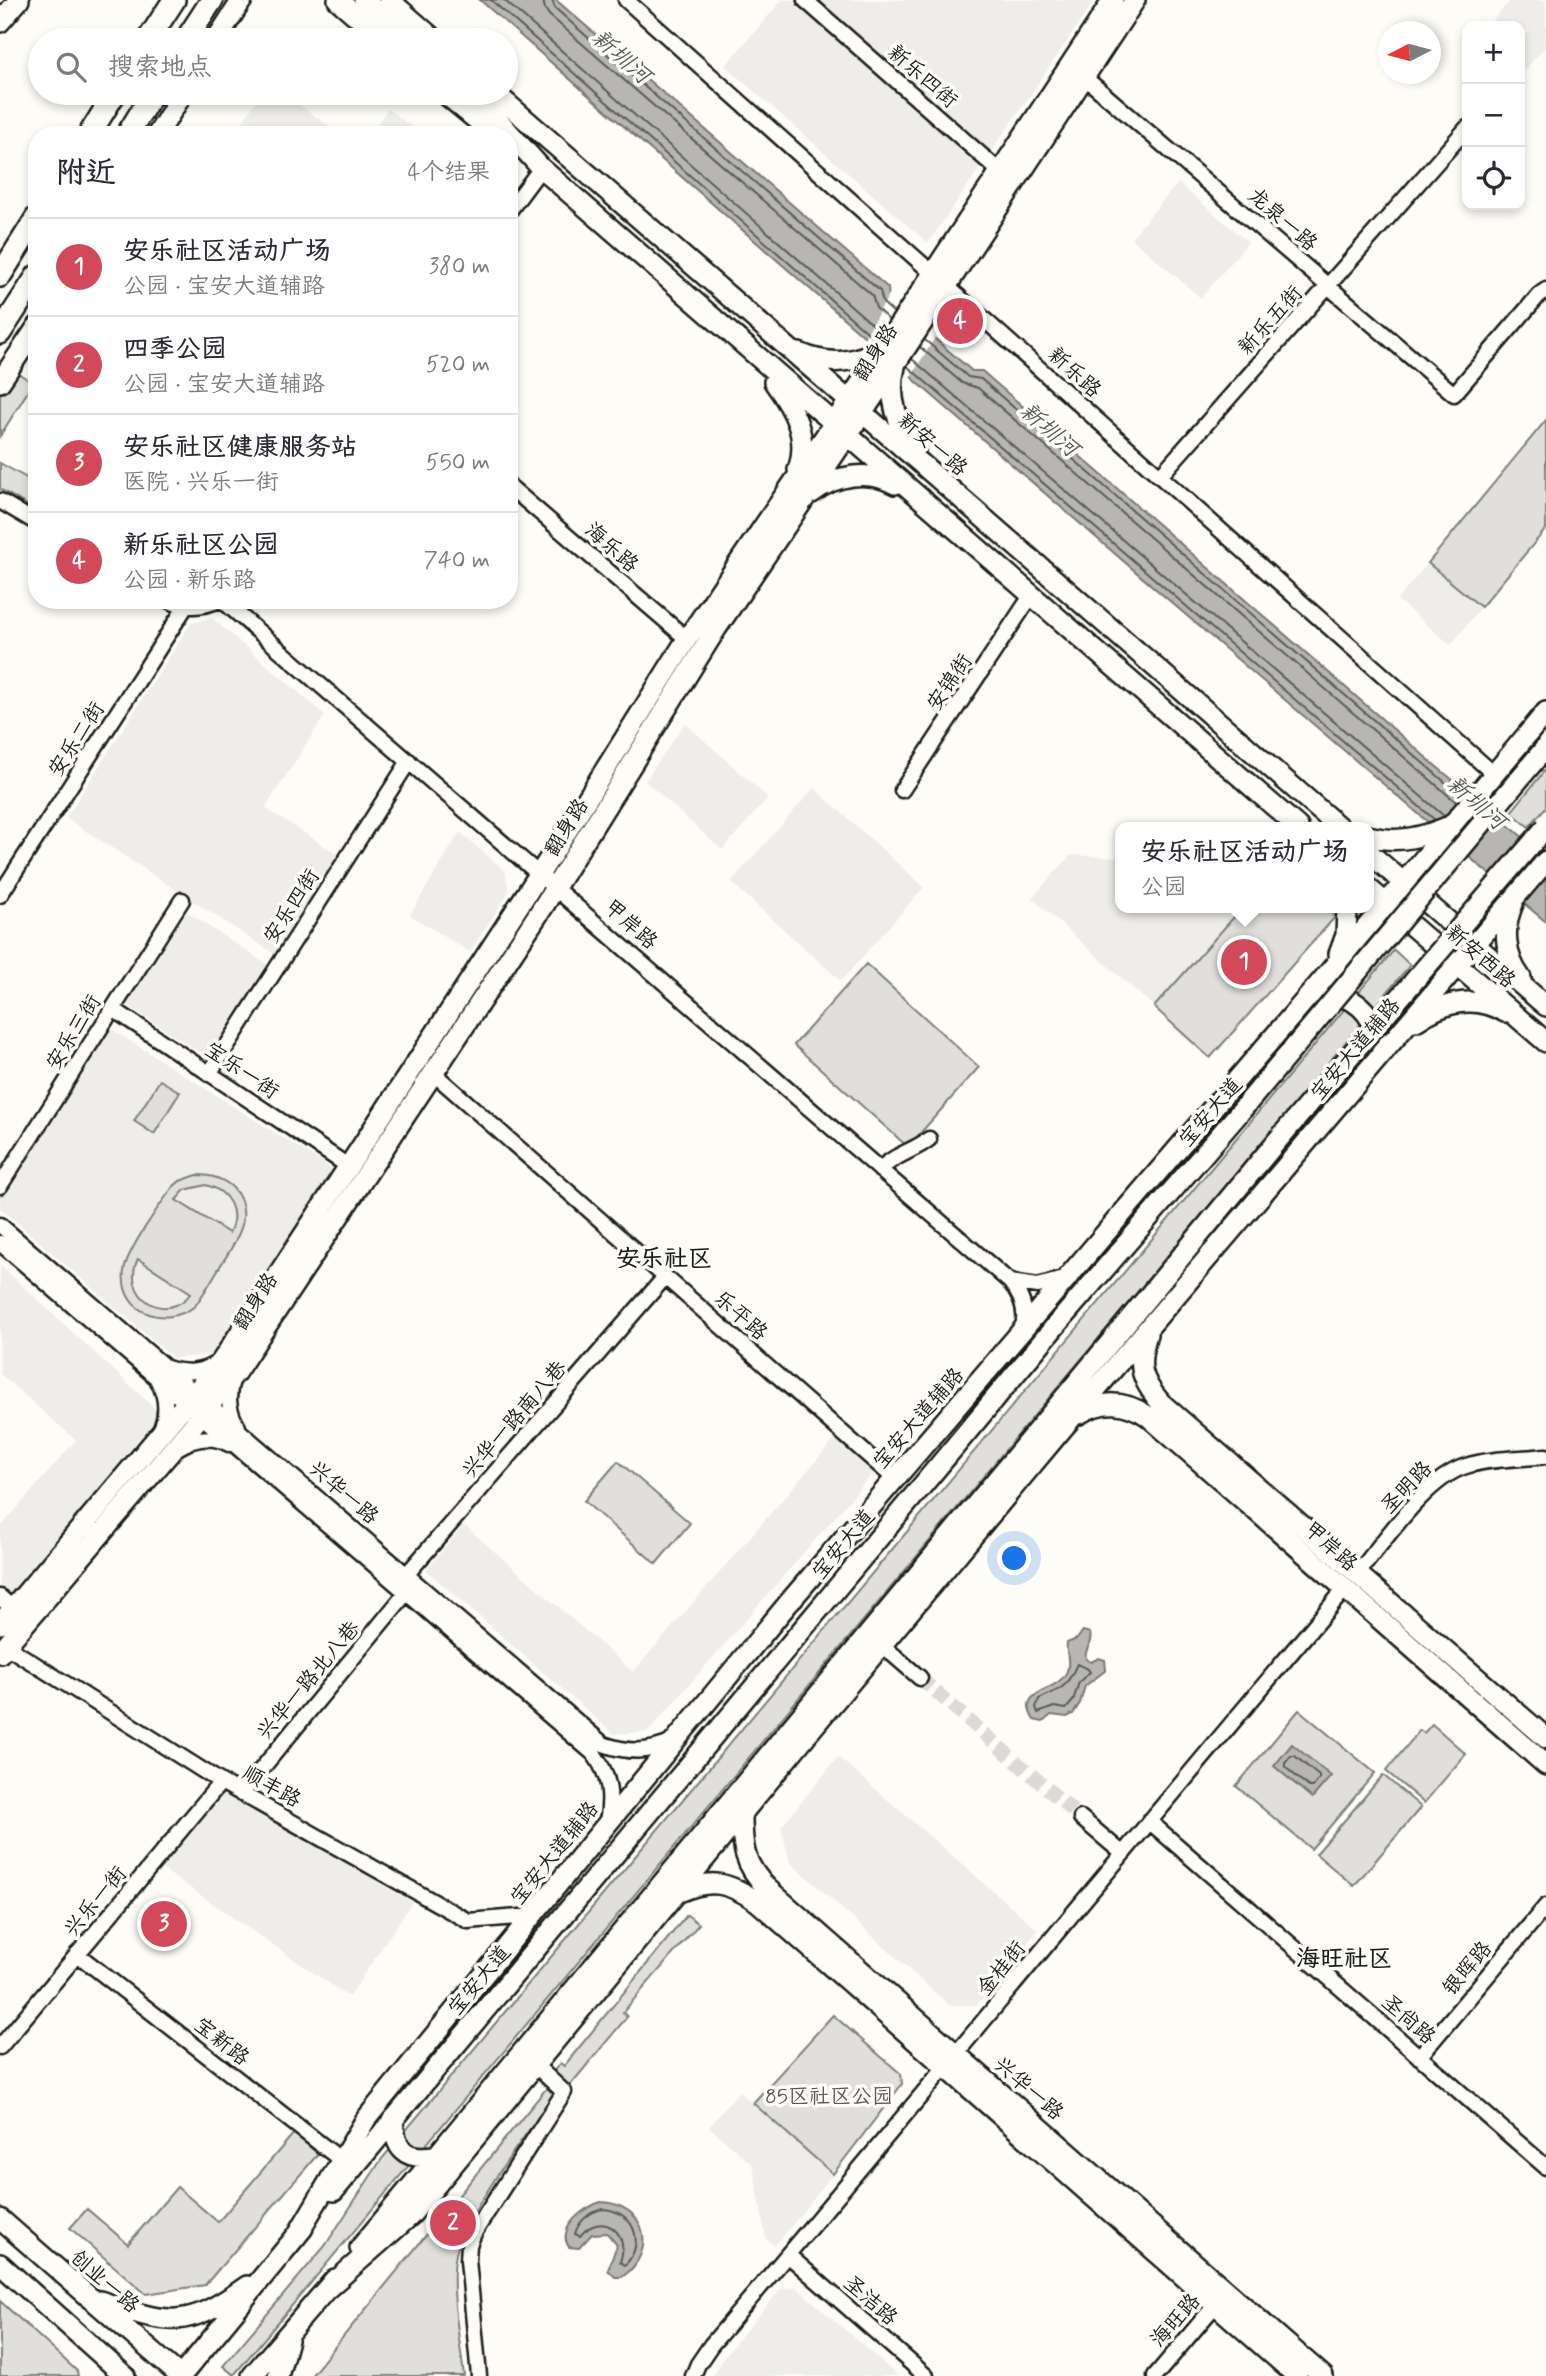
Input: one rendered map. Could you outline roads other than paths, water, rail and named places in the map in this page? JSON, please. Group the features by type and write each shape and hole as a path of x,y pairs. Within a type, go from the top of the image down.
{"highway":[{"path":"156,28 174,0"},
{"path":"194,28 212,0"},
{"path":"95,126 108,105"},
{"path":"133,126 146,105"},
{"path":"0,276 28,232"},
{"path":"6,324 28,290"},
{"path":"6,324 28,301"}],"main road":[{"path":"0,22 19,0"},
{"path":"224,28 242,0"},
{"path":"338,0 370,28"},
{"path":"364,0 396,28"},
{"path":"389,0 421,28"},
{"path":"405,0 437,28"},
{"name":"翻身路","path":"236,1355 348,1166 539,874 687,639 797,492 856,407 1007,178 1113,0"},
{"name":"翻身路","path":"1007,178 1084,77 1135,0"},
{"path":"163,126 176,105"},
{"path":"459,105 484,126"},
{"path":"502,105 515,126"},
{"name":"新安一路","path":"507,105 1333,822"},
{"path":"518,131 541,168"},
{"path":"518,151 541,168 1292,822"},
{"path":"0,382 28,340"},
{"path":"788,348 821,360 877,374 903,431 933,474"},
{"path":"877,374 892,351"},
{"path":"757,358 787,399 800,431 803,448 797,492 839,478 870,476 889,481 914,495"},
{"name":"翻身路","path":"3,1650 236,1355 432,1072 555,888 716,629 797,492"},
{"path":"1374,837 1390,840 1432,840 1455,823 1546,712"},
{"name":"宝安大道","path":"180,2376 694,1757 1546,747"},
{"path":"252,2376 328,2288 434,2156 734,1809 1048,1417 1277,1141 1546,827"},
{"name":"宝安大道辅路","path":"296,2237 366,2119 810,1578 1404,884 1432,840"},
{"path":"1374,857 1404,884"},
{"name":"宝安大道辅路","path":"328,2288 410,2216 678,1892 734,1809 814,1726 883,1646 1072,1418 1546,862"},
{"name":"新安西路","path":"1404,884 1543,1003"},
{"path":"1374,893 1387,904"},
{"path":"1513,900 1507,921 1508,950 1516,971 1543,1003"},
{"name":"新安西路","path":"1387,904 1546,1042"},
{"path":"1325,977 1343,946 1347,913"},
{"path":"1303,1003 1328,995 1341,996 1360,1006 1374,1025 1377,1059"},
{"path":"1400,1031 1439,1007 1459,1002 1479,1003 1500,1009 1524,1023"},
{"name":"甲岸路","path":"1149,1328 1141,1351 1141,1366 1143,1378 1150,1391 1287,1526"},
{"path":"868,1511 908,1480 1008,1383"},
{"name":"甲岸路","path":"1072,1418 1090,1407 1110,1402 1135,1408 1148,1416 1287,1526 1351,1582 1546,1765"},
{"path":"959,1554 1048,1417"},
{"name":"翻身路","path":"0,1624 7,1603 161,1448"},
{"path":"694,1757 774,1641 810,1578"},
{"name":"甲岸路","path":"1351,1582 1546,1738"},
{"name":"兴华一路","path":"734,1809 748,1866 756,1877 951,2062"},
{"name":"兴华一路","path":"678,1892 706,1883 719,1883 758,1902 951,2062 1222,2298 1324,2376"},
{"path":"393,2119 394,2135 408,2155 419,2158 434,2156"},
{"name":"创业一路","path":"0,2219 180,2376"},
{"path":"0,2264 125,2376"},
{"path":"89,2297 159,2320 179,2320 215,2307 268,2271"},
{"name":"兴华一路","path":"1222,2298 1297,2376"},
{"path":"278,2376 293,2328"},
{"path":"83,2339 106,2376"}],"street":[{"name":"新乐路","path":"626,0 936,285 1160,476 1495,775"},
{"name":"新乐四街","path":"805,0 1007,178"},
{"name":"龙泉一路","path":"1084,77 1454,394 1546,290"},
{"name":"新乐五街","path":"1160,476 1462,134"},
{"path":"518,199 541,168"},
{"name":"海乐路","path":"518,494 687,639"},
{"path":"0,501 28,518"},
{"name":"安锦街","path":"902,790 1031,596"},
{"name":"安乐二街","path":"0,895 184,609"},
{"name":"甲岸路","path":"232,609 1010,1282"},
{"name":"安乐四街","path":"209,1074 409,761"},
{"name":"安乐三街","path":"0,1186 182,900"},
{"name":"宝乐一街","path":"113,1009 348,1166"},
{"name":"乐平路","path":"432,1072 895,1479"},
{"path":"880,1170 888,1160 916,1149 929,1139"},
{"name":"兴华一路","path":"0,1226 164,1366 198,1405"},
{"name":"兴华一路","path":"0,1243 145,1368 198,1405 406,1593 594,1754 608,1781 610,1795 607,1824"},
{"path":"1010,1282 1038,1286 1056,1283 1070,1276"},
{"name":"兴华一路南八巷","path":"406,1575 665,1277"},
{"path":"1010,1282 1019,1292 1025,1314 1020,1335"},
{"path":"164,1366 187,1372 197,1371 236,1355"},
{"path":"236,1355 229,1407 245,1446"},
{"path":"145,1368 162,1389 166,1407 161,1448 205,1438 245,1446"},
{"name":"兴华一路","path":"245,1446 406,1575 603,1744 632,1752 646,1751 674,1742"},
{"name":"圣明路","path":"1351,1582 1427,1492 1448,1473 1471,1464 1546,1456"},
{"path":"406,1575 406,1593"},
{"name":"金桂街","path":"693,2376 710,2345 951,2062 1122,1853 1351,1582"},
{"name":"兴华一路北八巷","path":"241,1794 406,1593"},
{"path":"883,1646 920,1678"},
{"name":"顺丰路","path":"3,1650 241,1794 468,1921 532,1916"},
{"name":"兴乐一街","path":"0,2047 221,1782"},
{"path":"1081,1818 1122,1853"},
{"name":"圣尚路","path":"1149,1821 1546,2167"},
{"name":"银晖路","path":"1419,2057 1546,1906"},
{"name":"宝新路","path":"78,1954 341,2160"},
{"path":"479,2376 468,2260 469,2245 564,2092 536,2066"},
{"name":"圣洁路","path":"788,2255 926,2376"},
{"name":"海旺路","path":"1155,2376 1222,2298"}],"water":[{"name":"新圳河","path":"480,0 556,0 888,288 889,299 972,371 982,371 1437,767 1546,856 1546,922 1011,464 518,33 518,28 512,28"},
{"path":"1083,1631 1090,1633 1091,1637 1086,1659 1091,1662 1099,1658 1105,1660 1106,1670 1085,1686 1080,1703 1073,1714 1067,1717 1051,1715 1043,1722 1034,1720 1029,1710 1030,1702 1062,1678 1068,1667 1067,1643 1077,1639"},
{"path":"1292,1744 1331,1776 1312,1798 1274,1766"},
{"path":"601,2202 629,2211 642,2231 640,2255 633,2267 622,2277 615,2277 608,2270 617,2245 607,2233 592,2234 579,2248 569,2247 566,2240 569,2225 574,2219 587,2208"}],"tunnel":[{"path":"920,1678 1081,1818"}],"place":[{"name":"新乐社区公园","path":"960,321"},
{"name":"安乐社区活动广场","path":"1244,962"},
{"name":"安乐社区健康服务站","path":"164,1924"},
{"name":"四季公园","path":"453,2223"}],"district":[{"name":"安乐社区","path":"664,1258"},
{"name":"海旺社区","path":"1344,1958"}],"park label":[{"name":"85区社区公园","path":"829,2096"}]}
